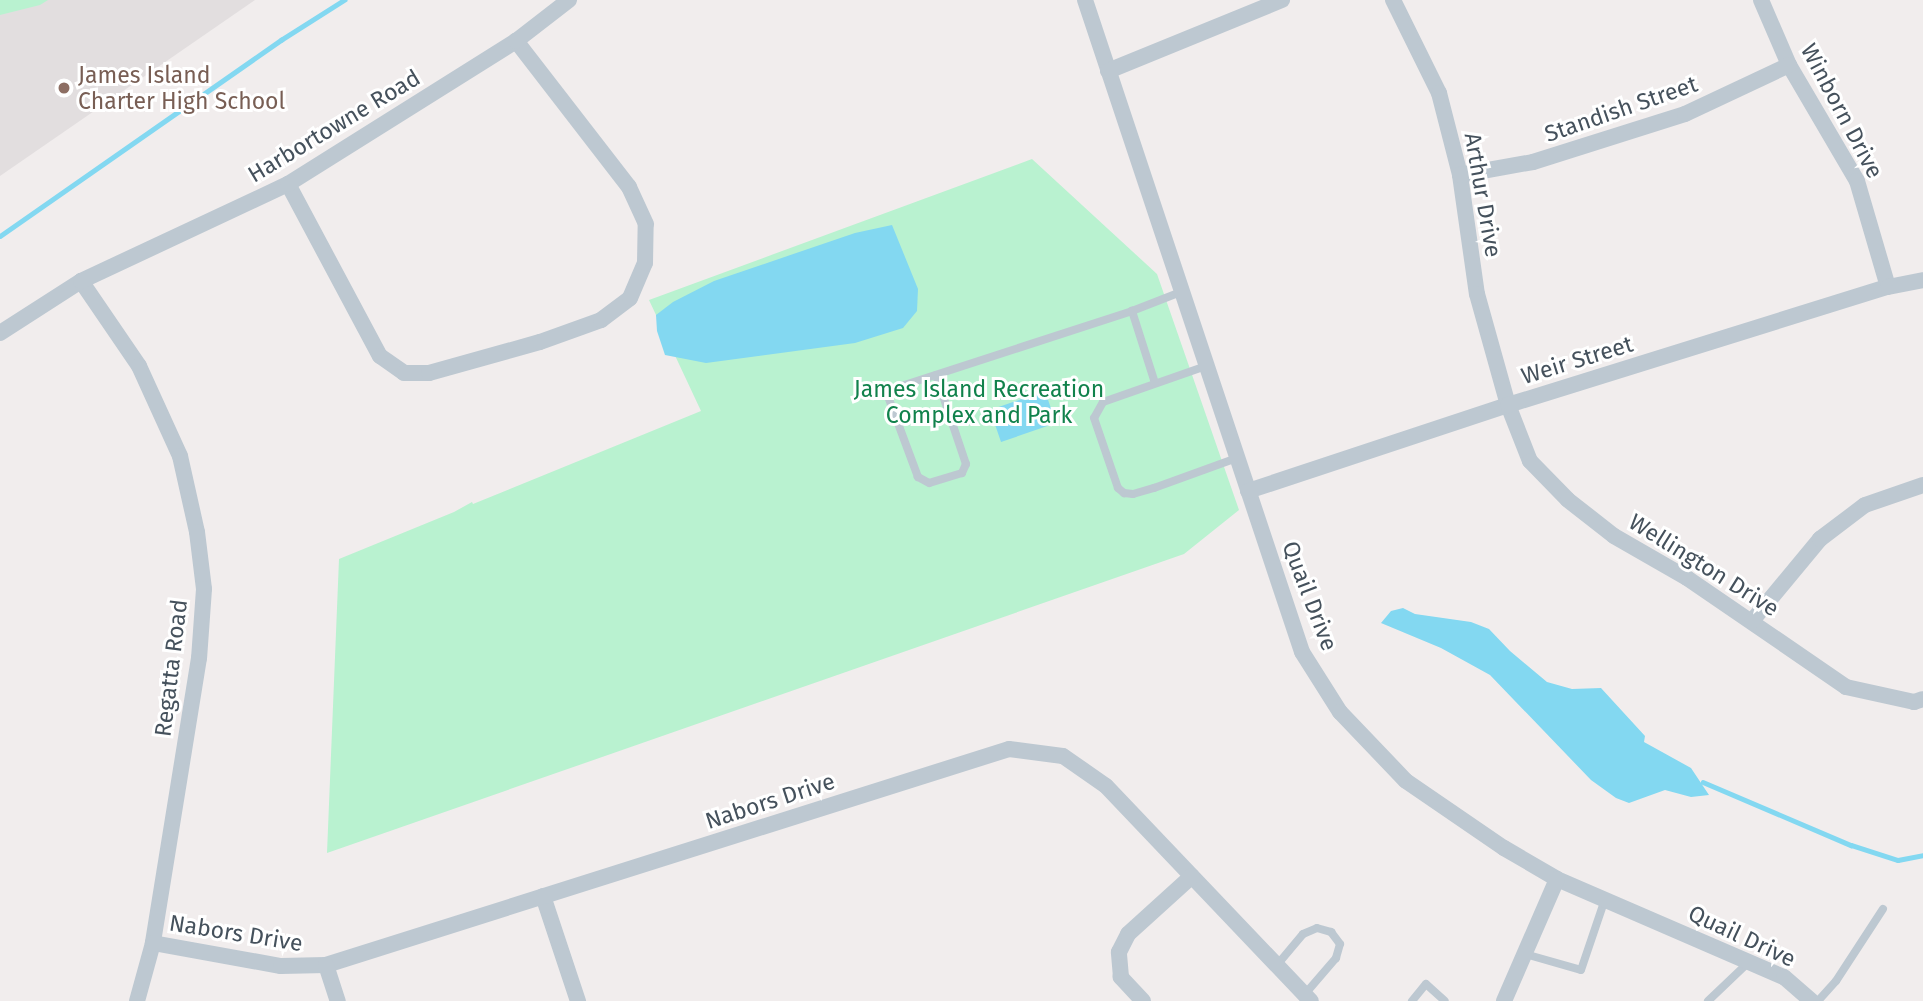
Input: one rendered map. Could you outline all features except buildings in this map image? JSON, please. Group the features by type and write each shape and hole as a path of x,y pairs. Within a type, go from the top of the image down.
{"street":[{"name":"Harbortowne Road","path":"0,333 81,281 288,184 516,41 569,0"},
{"name":"Quail Drive","path":"1085,0 1303,652 1340,712 1406,781 1504,848 1558,879 1784,977 1812,1001"},
{"path":"1108,71 1282,0"},
{"name":"Arthur Drive","path":"1393,0 1439,93 1460,175 1477,294 1508,405"},
{"name":"Winborn Drive","path":"1761,0 1789,65 1857,181 1888,286"},
{"path":"288,184 380,356 404,373 429,373 540,342 601,320 630,298 645,263 646,223 629,187 516,41"},
{"name":"Standish Street","path":"1460,175 1533,162 1685,114 1789,65"},
{"name":"Regatta Road","path":"81,281 139,366 180,456 197,532 204,589 200,658 153,943 137,1001"},
{"name":"Weir Street","path":"1248,491 1508,405 1888,286 1923,281"},
{"name":"Wellington Drive","path":"1508,405 1530,461 1568,500 1614,536 1687,578 1846,687 1914,702 1923,699"},
{"path":"1752,621 1821,539 1865,505 1923,485"},
{"name":"Nabors Drive","path":"153,943 281,966 304,968 326,965 1009,749 1063,757 1105,786 1308,997"},
{"path":"1143,1001 1121,977 1119,952 1128,934 1192,876"},
{"path":"1509,999 1525,954 1558,879"},
{"path":"543,896 578,1001"},
{"path":"326,965 338,1001"}],"lane":[{"path":"936,376 966,464 962,473 929,483 918,477 886,391 1132,311 1181,292"},
{"path":"1132,311 1155,383"},
{"path":"1206,366 1110,399 1096,409 1094,418 1118,488 1133,494 1237,458"},
{"path":"1525,954 1581,971 1605,899"},
{"path":"1818,1001 1836,981 1883,909"},
{"path":"1277,965 1303,934 1317,928 1331,932 1340,944 1336,958 1308,997"},
{"path":"1708,1001 1749,962"},
{"path":"1412,1001 1426,984 1445,1001"}],"shaded area":[{"name":"James Island Charter High School","path":"0,0 255,0 0,176"}],"green space":[{"path":"0,0 48,0 40,5 0,15"},
{"name":"James Island Recreation Complex and Park","path":"1032,159 1157,274 1239,510 1184,554 327,853 339,559 454,512 472,502 473,504 701,411 649,300"}],"water":[{"path":"892,225 918,289 917,311 903,328 855,343 706,363 665,355 657,331 656,315 673,302 714,281 855,233"},
{"path":"1045,391 1056,423 1001,442 990,410"},
{"path":"1403,608 1415,614 1471,622 1489,629 1547,682 1572,689 1601,688 1645,736 1644,742 1691,768 1709,795 1691,797 1665,790 1629,803 1616,798 1591,780 1490,675 1441,648 1381,623 1391,611"}],"waterway":[{"path":"0,236 281,40 344,0"},
{"path":"1703,782 1851,845 1898,860 1923,855"}],"place":[{"name":"James Island Charter High School","path":"64,88"}]}
